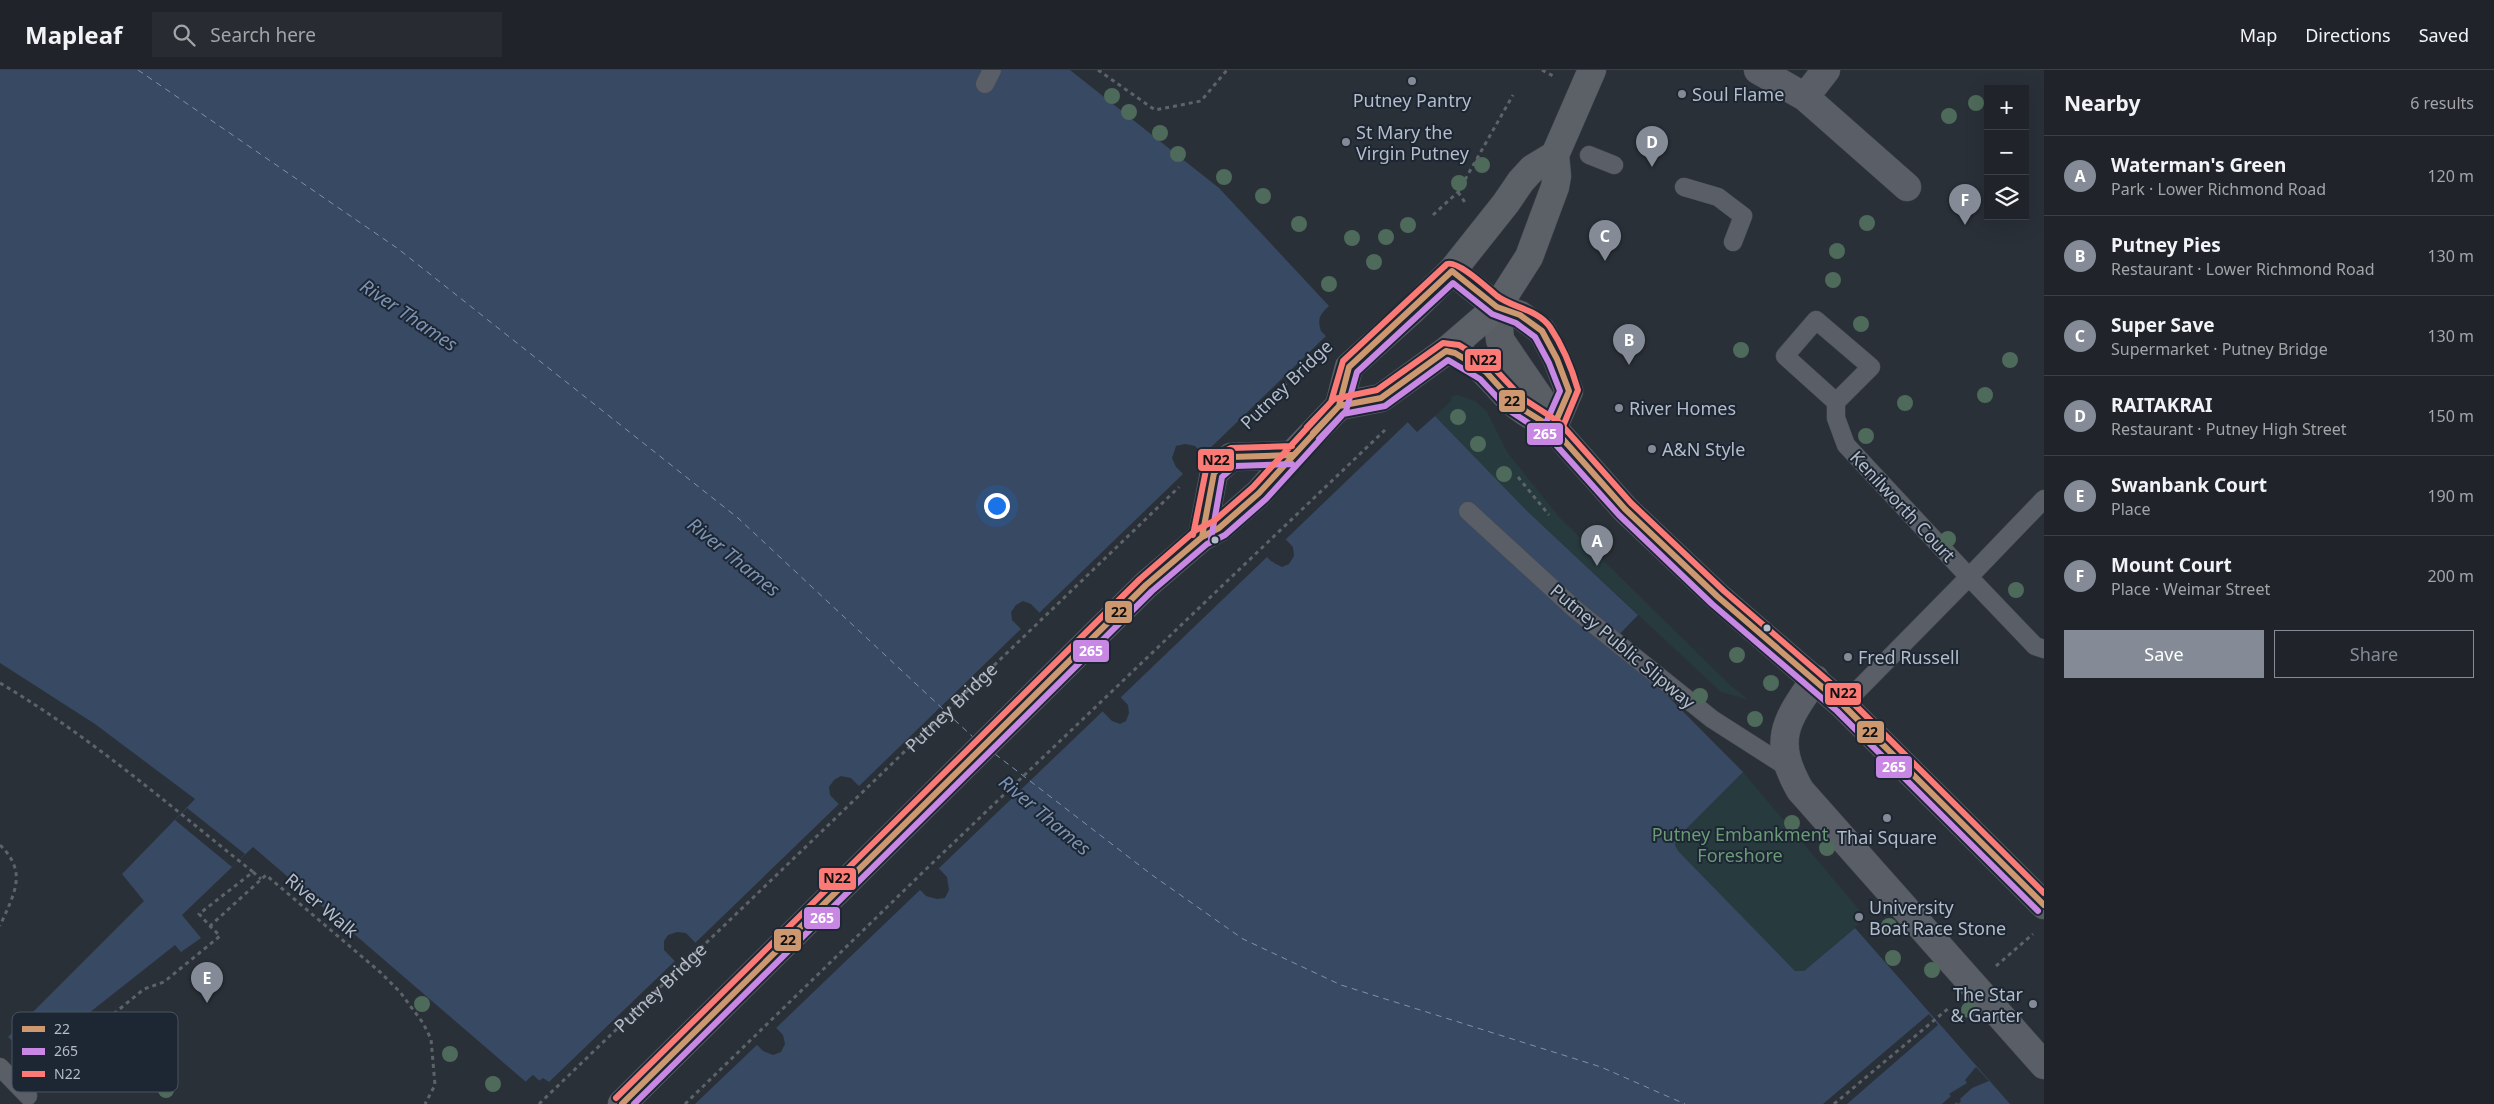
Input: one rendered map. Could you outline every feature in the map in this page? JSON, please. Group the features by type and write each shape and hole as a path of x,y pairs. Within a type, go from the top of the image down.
{"main road":[{"path":"1339,406 1381,398 1446,350 1497,307 1529,257 1555,187 1557,176 1555,155 1592,70"},
{"name":"Putney Bridge","path":"622,1104 1146,585 1202,537 1219,528 1260,493 1292,455 1339,406 1349,366 1452,271 1521,181 1532,169 1555,155"},
{"path":"1452,271 1497,307 1520,315 1542,331 1557,359 1569,390 1553,428"},
{"path":"1497,307 1500,340 1539,397 1553,428"},
{"path":"1446,350 1455,353 1486,372 1516,405 1553,428 1625,509 1718,597 1843,705 2041,898"},
{"path":"1202,537 1214,473 1231,457 1292,455"}],"street":[{"path":"1758,70 1805,97 1907,186"},
{"path":"1805,97 1826,70"},
{"path":"1815,680 1790,716 1784,745 1787,767 1809,801 2044,1065"}],"lane":[{"path":"1590,155 1614,164"},
{"path":"1684,187 1718,197 1743,216 1733,242"},
{"path":"1816,320 1871,367 1836,402 1785,356 1816,320"},
{"name":"Kenilworth Court","path":"1836,402 1836,418 1846,445 2035,646 2044,649"},
{"name":"Kenilworth Court","path":"1843,705 2044,499"},
{"name":"Putney Public Slipway","path":"1468,511 1577,611 1712,719 1787,767"},
{"path":"0,1067 12,1079"},
{"path":"24,1092 28,1096"}],"path":[{"path":"1098,70 1155,110 1201,101 1227,70"},
{"path":"1434,214 1458,192 1513,95"},
{"path":"1458,192 1468,206"},
{"name":"Putney Bridge","path":"1235,432 1328,343"},
{"path":"686,1104 907,888 1390,426"},
{"path":"1518,476 1550,515"},
{"name":"Putney Bridge","path":"539,1104 1186,480"},
{"path":"0,683 42,709 148,785 261,880"},
{"path":"0,845 16,868 17,886 0,926"},
{"path":"117,1012 144,989 164,982 220,936 199,914 252,872"},
{"name":"River Walk","path":"210,926 266,874 380,972 400,992 431,1039 435,1084 425,1104"},
{"path":"1990,972 2026,939"},
{"path":"1834,1104 1934,1020"}],"green space":[{"path":"1457,395 1475,401 1487,412 1507,452 1559,517 1729,684 1749,700 1721,692 1526,510 1435,416 1452,400 1450,397"},
{"name":"Putney Embankment Foreshore","path":"1743,772 1866,918 1804,971 1795,971 1677,851 1675,845 1677,838"}],"water":[{"name":"River Thames","path":"0,70 1070,70 1219,188 1329,306 1320,317 1321,331 1417,432 1435,416 1526,510 1638,615 1613,641 1743,772 1677,838 1675,845 1678,851 1795,971 1804,971 1855,928 2010,1104 564,1104 533,1075 526,1082 253,847 182,915 201,938 181,952 175,945 90,1012 33,1012 144,901 122,874 195,799 95,724 0,663","holes":["1185,444 1195,446 1293,547 1294,556 1289,564 1282,567 1274,563 1176,467 1172,458 1176,446","1023,601 1031,604 1128,705 1129,713 1126,721 1120,724 1112,721 1012,620 1011,612 1016,605","841,776 851,778 947,877 949,890 945,898 937,899 926,896 830,795 829,787 834,780","677,932 686,933 783,1035 785,1044 781,1052 773,1055 763,1051 664,950 664,941 668,935"]}],"pier":[{"path":"1327,335 1414,425 1409,421 1285,540 1289,546 1201,457"},
{"path":"1185,472 1274,559 1272,562 1267,557 1119,699 1038,614"},
{"path":"1023,627 1110,715 1103,711 937,870 857,788"},
{"path":"841,802 922,888 775,1029 779,1034 693,945"},
{"path":"187,808 245,854 232,867 175,820"},
{"path":"677,959 759,1043 695,1104 560,1104 533,1078 527,1084 524,1083 533,1075 539,1081 543,1078 549,1082"},
{"path":"1929,1014 1938,1025 1847,1104 1823,1104"},
{"path":"1976,1067 1989,1081 1972,1088 1960,1099 1961,1101 1958,1104 1957,1102 1954,1104 1942,1104 1951,1096 1949,1094 1967,1083 1965,1080"}],"ferry route":[{"path":"138,70 397,248 738,518 974,738"},
{"path":"995,754 1152,875 1243,939 1341,985 1601,1067 1685,1104"}],"transit line":[{"name":"N22","path":"616,1098 1140,579 1196,530 1214,521 1253,487 1331,402 1343,361 1447,264 1452,264 1465,270 1497,296 1532,312 1550,327 1559,341 1578,390 1561,431"},
{"name":"22","path":"622,1104 1146,585 1202,537 1219,528 1259,493 1339,406 1349,367 1452,271 1497,307 1520,315 1542,331 1557,359 1569,391 1553,428"},
{"name":"265","path":"634,1104 1152,591 1207,544 1225,535 1266,499 1346,411 1357,372 1453,283 1492,314 1516,323 1535,337 1549,363 1560,391 1545,425"},
{"name":"N22","path":"1307,427 1334,399 1377,390 1443,343 1459,345 1491,365 1522,398 1559,422 1631,503 1724,591 1849,699 2044,893"},
{"name":"22","path":"1313,433 1339,406 1381,398 1446,351 1455,353 1486,372 1516,405 1553,428 1625,509 1718,597 1843,705 2044,905"},
{"name":"265","path":"1319,439 1343,414 1385,406 1448,360 1480,379 1510,411 1547,435 1619,515 1712,604 1837,711 2038,911"},
{"name":"N22","path":"1193,535 1206,470 1225,451 1231,448 1292,446"},
{"name":"22","path":"1202,537 1214,473 1231,457 1292,455"},
{"name":"265","path":"1211,539 1222,477 1235,466 1292,464"}],"place":[{"name":"Putney Pantry","path":"1412,81"},
{"name":"Soul Flame","path":"1682,94"},
{"name":"St Mary the Virgin Putney","path":"1346,142"},
{"name":"RAITAKRAI","path":"1652,167"},
{"name":"Mount Court","path":"1965,225"},
{"name":"Super Save","path":"1605,261"},
{"name":"Putney Pies","path":"1629,365"},
{"name":"River Homes","path":"1619,408"},
{"name":"A&N Style","path":"1652,449"},
{"name":"Waterman's Green","path":"1597,566"},
{"name":"Fred Russell","path":"1848,657"},
{"name":"Thai Square","path":"1887,818"},
{"name":"University Boat Race Stone","path":"1859,917"},
{"name":"Swanbank Court","path":"207,1003"},
{"name":"The Star & Garter","path":"2033,1004"}]}
